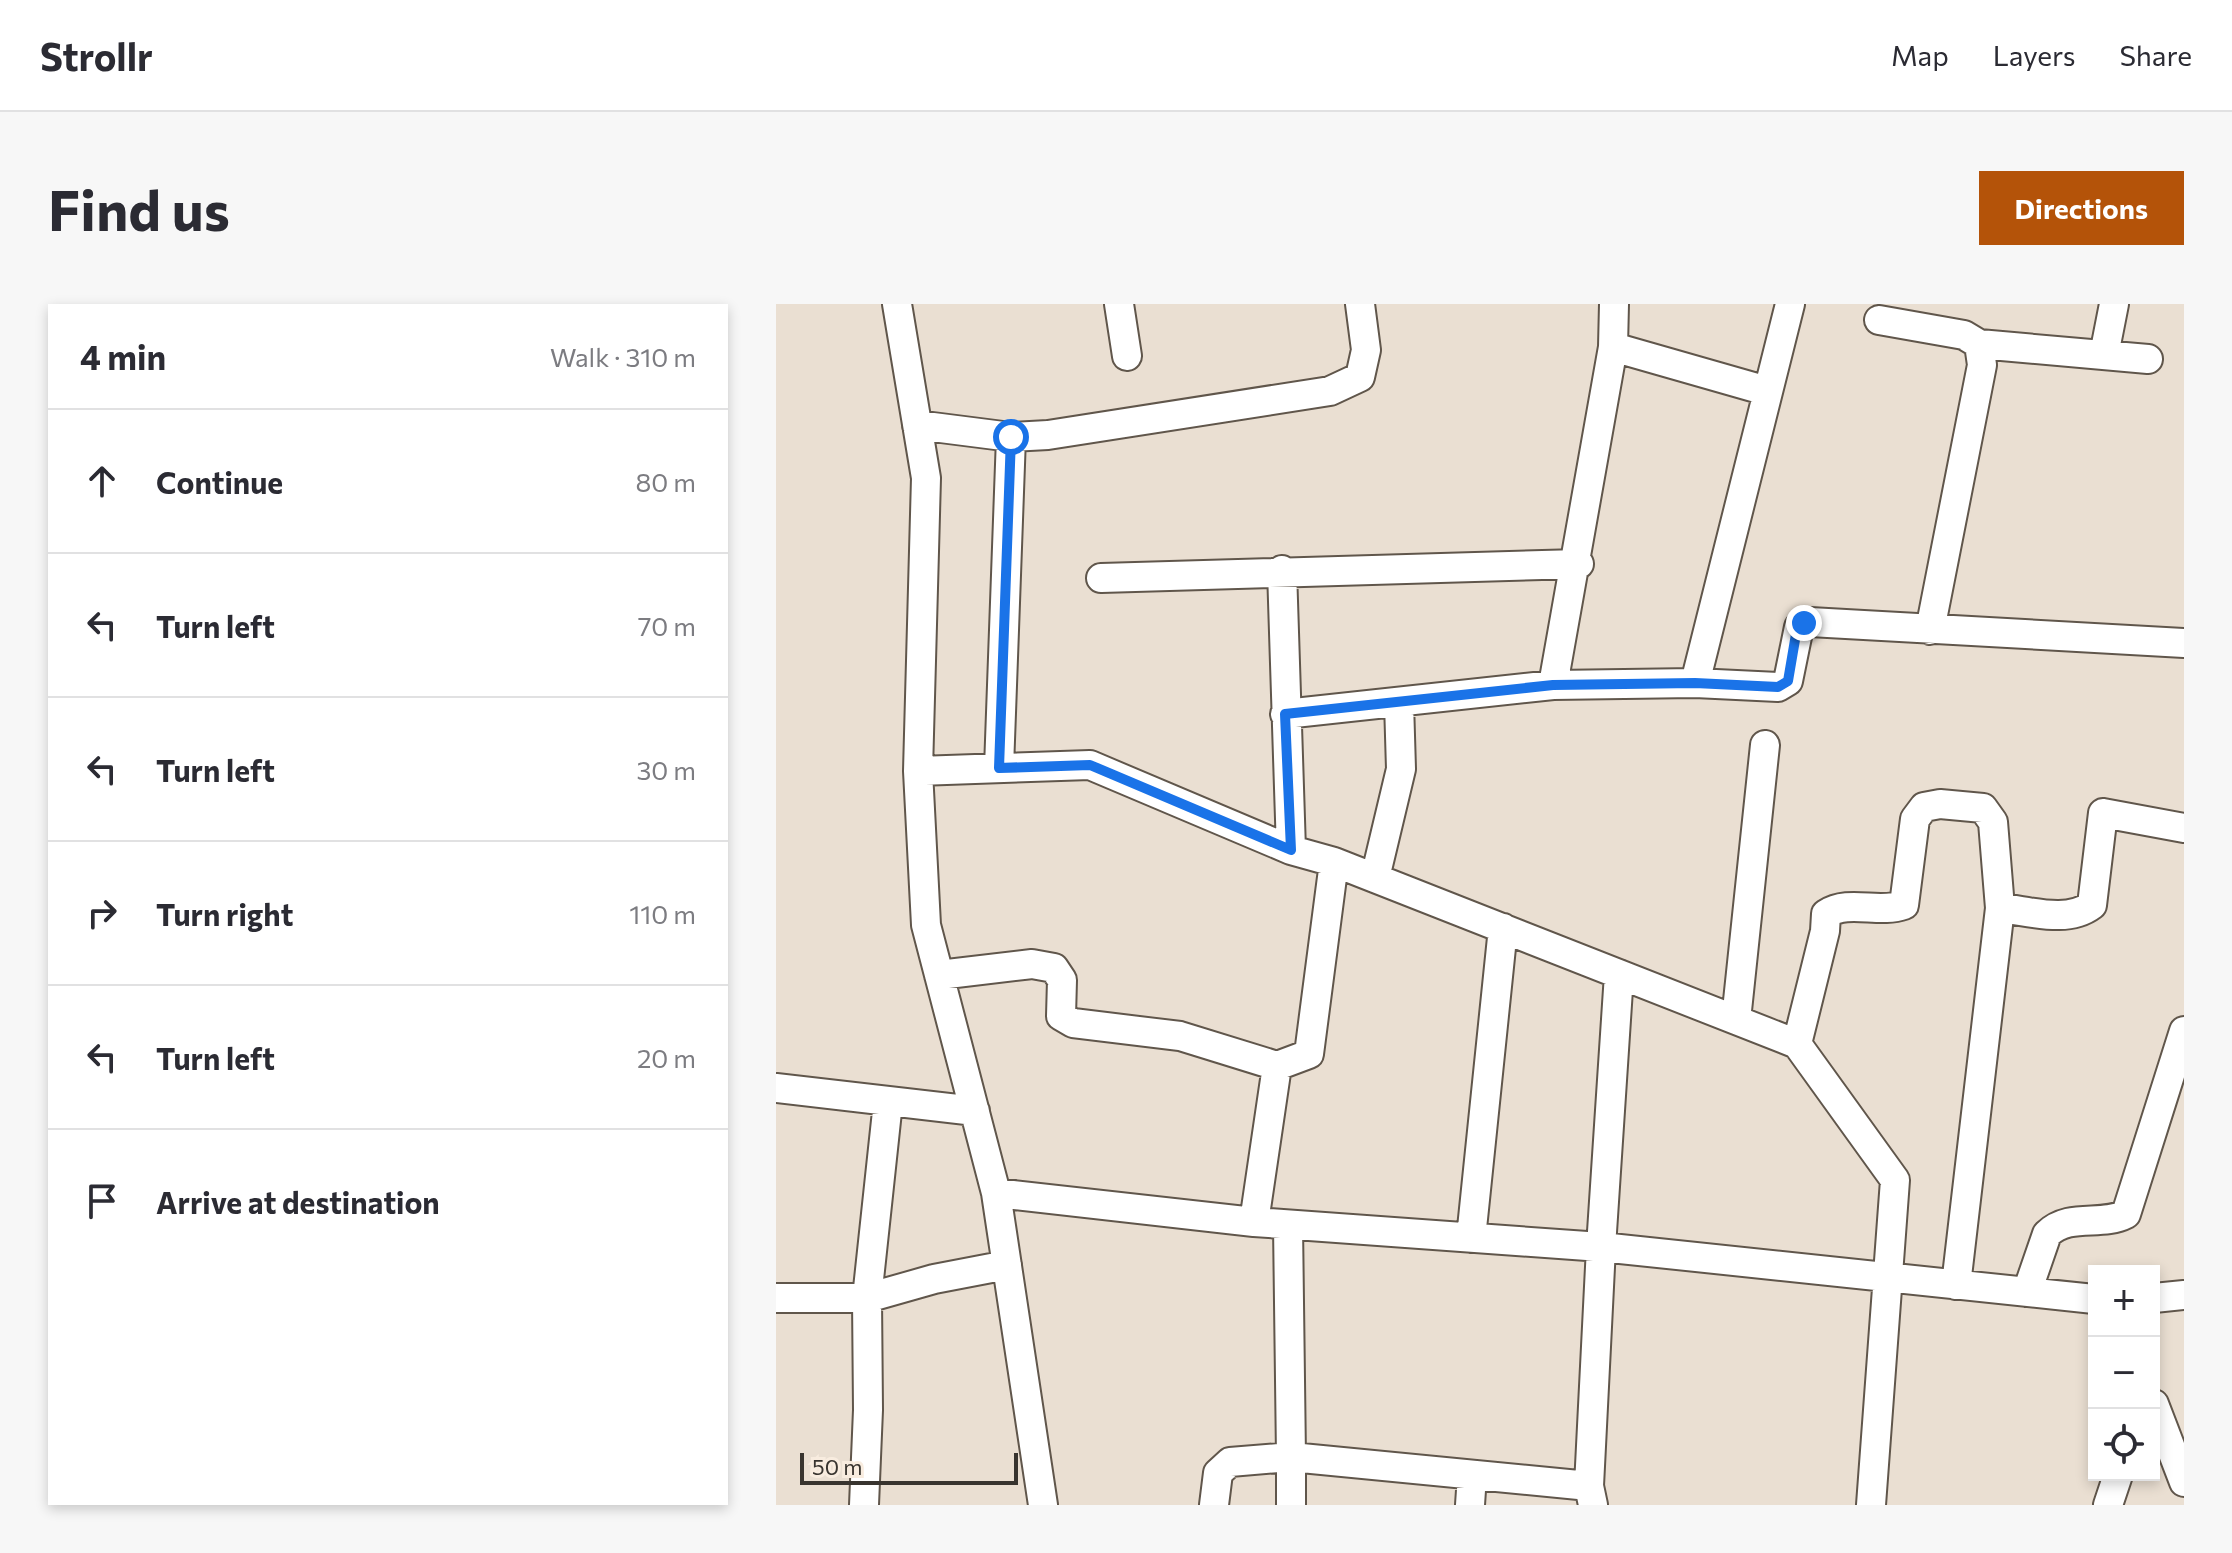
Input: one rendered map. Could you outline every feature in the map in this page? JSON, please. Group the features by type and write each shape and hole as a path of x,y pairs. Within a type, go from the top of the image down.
{"street":[{"path":"897,304 926,478 918,771 926,925 996,1193 1043,1505"},
{"path":"1119,304 1127,356"},
{"path":"917,425 1011,437 1048,435 1330,391 1360,377 1366,350 1360,304"},
{"path":"1553,685 1613,347 1614,304"},
{"path":"1695,683 1790,304"},
{"path":"2104,355 2114,304"},
{"path":"1899,316 1964,335 1979,344 2148,359"},
{"path":"1930,630 1982,365 1979,344"},
{"path":"1613,347 1767,391"},
{"path":"999,768 1011,437"},
{"path":"1101,578 1282,570 1576,564"},
{"path":"1282,570 1291,850"},
{"path":"1285,714 1553,685 1783,685 1788,681 1796,634 1804,623 2184,643"},
{"path":"1375,878 1401,769 1399,702"},
{"path":"1736,1020 1765,745"},
{"path":"918,771 1090,765 1291,850 1334,862 1797,1044 1895,1180 1871,1505"},
{"path":"1797,1044 1826,914 1839,906 1890,910 1904,905 1915,819 1924,807 1940,804 1983,808 1993,822 2000,908 1956,1285"},
{"path":"2000,908 2066,916 2080,914 2092,905 2103,813 2184,828"},
{"path":"939,975 1032,964 1054,968 1062,980 1061,1016 1073,1023 1180,1036 1277,1066 1309,1054 1334,862"},
{"path":"1471,1238 1503,928"},
{"path":"1214,1505 1218,1473 1230,1462 1291,1457 1472,1475 1591,1496 1601,1247 1619,974"},
{"path":"2027,1292 2047,1234 2053,1229 2068,1221 2126,1214 2184,1031"},
{"path":"1254,1222 1277,1066"},
{"path":"776,1088 975,1111"},
{"path":"864,1505 868,1410 867,1298 888,1102"},
{"path":"996,1193 1254,1222 1601,1247 2088,1298"},
{"path":"1288,1225 1291,1505"},
{"path":"776,1298 867,1298 934,1279 1007,1265"},
{"path":"2160,1297 2184,1295"},
{"path":"2160,1428 2181,1467"},
{"path":"1470,1505 1472,1475"},
{"path":"2108,1505 2116,1481"}],"route":[{"path":"1011,437 999,768 1090,765 1291,850 1285,714 1553,685 1695,683 1778,687 1788,681 1796,634 1804,623"}]}
